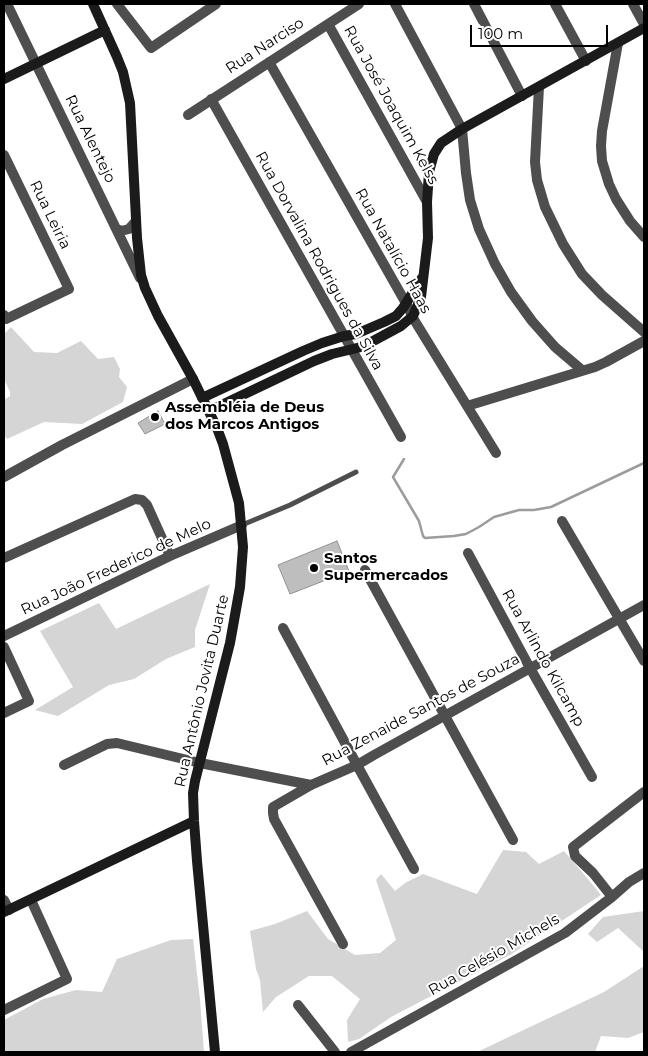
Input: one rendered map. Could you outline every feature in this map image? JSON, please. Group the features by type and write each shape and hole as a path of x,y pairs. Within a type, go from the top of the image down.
{"main road":[{"name":"Rua Antônio Jovita Duarte","path":"93,4 123,72 130,103 136,220 141,270 145,288 158,316 193,379 223,444 239,503 242,526 243,547 240,587 230,643 193,793 194,822 216,1052"},
{"path":"209,411 314,361 332,354 361,347 392,332 412,317 421,297 424,275 428,238 427,202 429,172 434,154 442,143 462,129 644,28"},
{"path":"4,79 105,30"},
{"path":"202,398 303,351 344,336 356,334 396,316 424,275"},
{"path":"6,911 194,822"}],"street":[{"name":"Rua Alentejo","path":"7,4 145,288"},
{"path":"117,4 150,48 216,4"},
{"name":"Rua Narciso","path":"188,114 359,4"},
{"path":"395,4 462,129 470,200 479,229 495,264 511,292 532,321 555,347 582,370"},
{"path":"474,4 522,96"},
{"path":"555,4 586,60"},
{"path":"633,4 644,24"},
{"name":"Rua José Joaquim Kelss","path":"328,24 427,202"},
{"path":"618,43 602,131 602,160 609,184 616,199 644,237"},
{"name":"Rua Natalício Haas","path":"269,62 406,303 412,317 496,453"},
{"path":"539,87 535,162 537,180 545,208 563,244 582,274 602,295 644,332"},
{"name":"Rua Dorvalina Rodrigues da Silva","path":"211,99 401,437"},
{"name":"Rua Leiria","path":"4,155 69,289 5,317"},
{"path":"117,229 121,231 129,229 136,220"},
{"path":"467,406 606,362 644,340"},
{"path":"4,477 62,445 193,379"},
{"path":"4,558 135,499 142,500 147,505 170,556"},
{"path":"562,521 644,661"},
{"name":"Rua João Frederico de Melo","path":"4,636 170,556 242,526"},
{"name":"Rua Arlindo Kilcamp","path":"468,553 592,777"},
{"path":"365,570 513,840"},
{"name":"Rua Zenaide Santos de Souza","path":"64,766 107,744 117,742 200,763 311,785 357,765 644,605"},
{"path":"284,628 414,869"},
{"path":"4,648 29,701 4,713"},
{"path":"311,785 273,807 274,819 343,944"},
{"path":"612,897 594,873 575,856 573,847 644,792"},
{"name":"Rua Celésio Michels","path":"351,1052 551,941 580,922 644,873"},
{"path":"4,900 6,911"},
{"path":"4,1010 67,979 31,900"},
{"path":"298,1005 335,1052"}],"lane":[{"path":"242,526 290,505 356,472"}],"shaded area":[{"path":"11,327 34,352 57,353 81,341 98,359 114,357 120,369 119,377 127,387 123,402 82,424 44,422 7,439 4,435 4,400 10,396 10,392 4,379 4,334"},
{"path":"210,584 195,630 195,647 166,659 134,679 109,685 58,716 35,710 73,687 40,631 99,603 116,629"},
{"path":"503,850 526,852 539,864 564,851 601,895 510,955 391,1017 359,1039 348,1042 347,1020 360,999 332,976 309,976 276,997 263,1012 260,980 256,969 250,931 275,924 307,911 328,939 355,955 380,953 396,940 376,880 381,874 395,891 405,883 423,874 477,894"},
{"path":"644,911 644,952 618,928 597,942 588,934 603,917"},
{"path":"193,939 204,1052 4,1052 4,1020 43,999 76,990 102,992 117,959 171,940"},
{"path":"644,966 644,1032 628,1038 601,1036 595,1052 477,1052 604,992"}],"building":[{"name":"Assembléia de Deus dos Marcos Antigos","path":"158,411 165,424 145,434 138,423"},
{"name":"Santos Supermercados","path":"337,541 349,571 290,594 278,565"}],"waterway":[{"path":"404,459 393,477 419,521 425,538 466,534 494,517 519,510 551,507 644,463"}],"place":[{"name":"Assembléia de Deus dos Marcos Antigos","path":"155,417"},
{"name":"Santos Supermercados","path":"314,568"}]}
